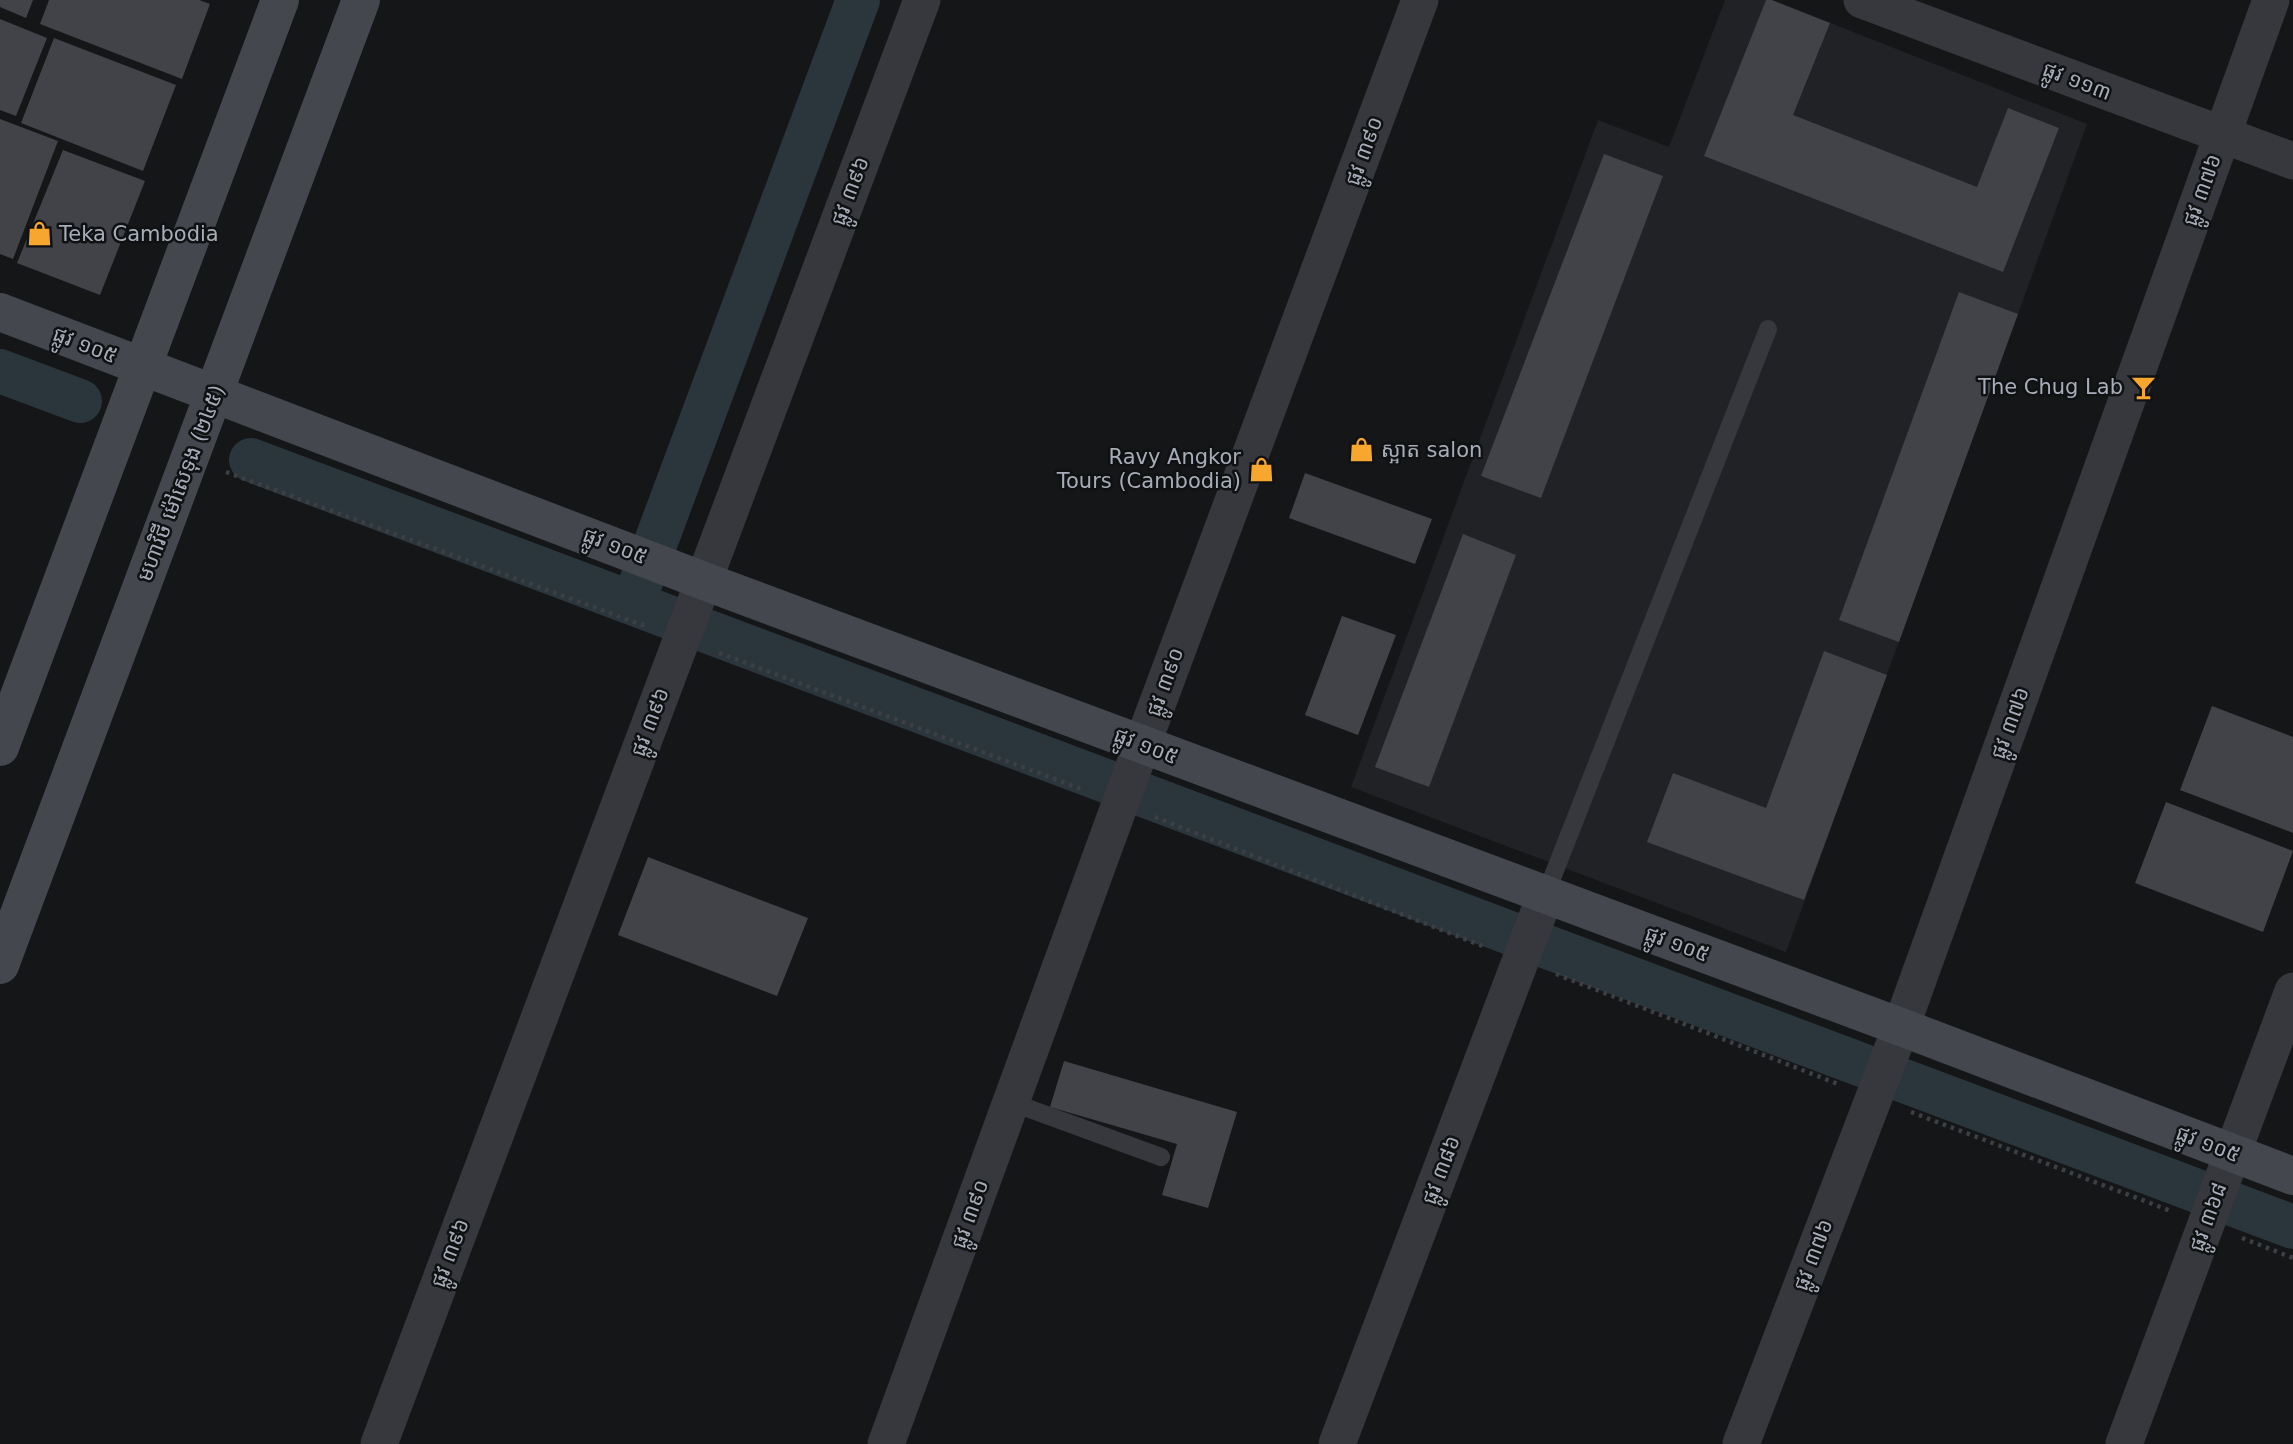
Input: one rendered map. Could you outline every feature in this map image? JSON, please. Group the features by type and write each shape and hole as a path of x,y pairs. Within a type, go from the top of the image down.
{"street":[{"path":"0,747 280,0"},
{"name":"មហាវិថី ម៉ៅសេទុង (២៤៥)","path":"0,965 361,0"},
{"name":"ផ្លូវ ៣៩៦","path":"379,1444 681,639 692,584 922,0"},
{"name":"ផ្លូវ ៣៩០","path":"886,1444 1138,755 1420,0"},
{"name":"ផ្លូវ ១១៣","path":"1862,0 2293,161"},
{"name":"ផ្លូវ ៣៧៦","path":"1741,1444 1896,1039 2271,0"},
{"name":"ផ្លូវ ១០៥","path":"0,312 627,551 692,584 1541,907 2228,1165 2293,1176"},
{"name":"ផ្លូវ ៣៨៦","path":"1337,1444 1541,907"},
{"name":"ផ្លូវ ៣៦៨","path":"2123,1444 2293,991"}],"lane":[{"path":"1541,907 1768,329"},
{"path":"1011,1102 1161,1157"}],"path":[{"path":"189,459 681,639 1120,804 1873,1098 2293,1258"}],"shaded area":[{"path":"1725,0 1772,0 2087,124 1786,952 1351,787 1598,120 1669,147"}],"building":[{"path":"0,0 33,0 26,18 0,7"},
{"path":"49,0 199,0 210,4 182,79 40,24"},
{"path":"1766,0 1830,23 1793,115 1977,187 2008,108 2059,128 2003,272 1704,156"},
{"path":"0,19 47,38 16,116 0,110"},
{"path":"54,38 176,85 143,171 21,123"},
{"path":"0,119 58,141 13,259 0,254"},
{"path":"63,150 145,181 100,295 17,263"},
{"path":"1604,154 1663,176 1541,498 1481,476"},
{"path":"1959,292 2018,314 1899,642 1839,620"},
{"path":"1305,473 1432,519 1415,564 1289,518"},
{"path":"1463,534 1516,555 1429,787 1375,767"},
{"path":"1342,616 1396,635 1358,735 1305,715"},
{"path":"1824,651 1887,675 1804,900 1647,842 1673,773 1766,808"},
{"path":"2212,706 2293,737 2293,833 2180,790"},
{"path":"2166,802 2293,851 2263,932 2135,883"},
{"path":"648,857 808,918 777,996 618,935"},
{"path":"1064,1061 1237,1112 1208,1208 1162,1195 1177,1144 1050,1107"}],"waterway":[{"path":"635,598 858,0"},
{"path":"0,371 80,401"},
{"path":"251,460 2293,1227"}],"place":[{"name":"Teka Cambodia","path":"39,234"},
{"name":"The Chug Lab","path":"2143,387"},
{"name":"ស្អាត salon","path":"1361,450"},
{"name":"Ravy Angkor Tours (Cambodia)","path":"1261,469"}]}
